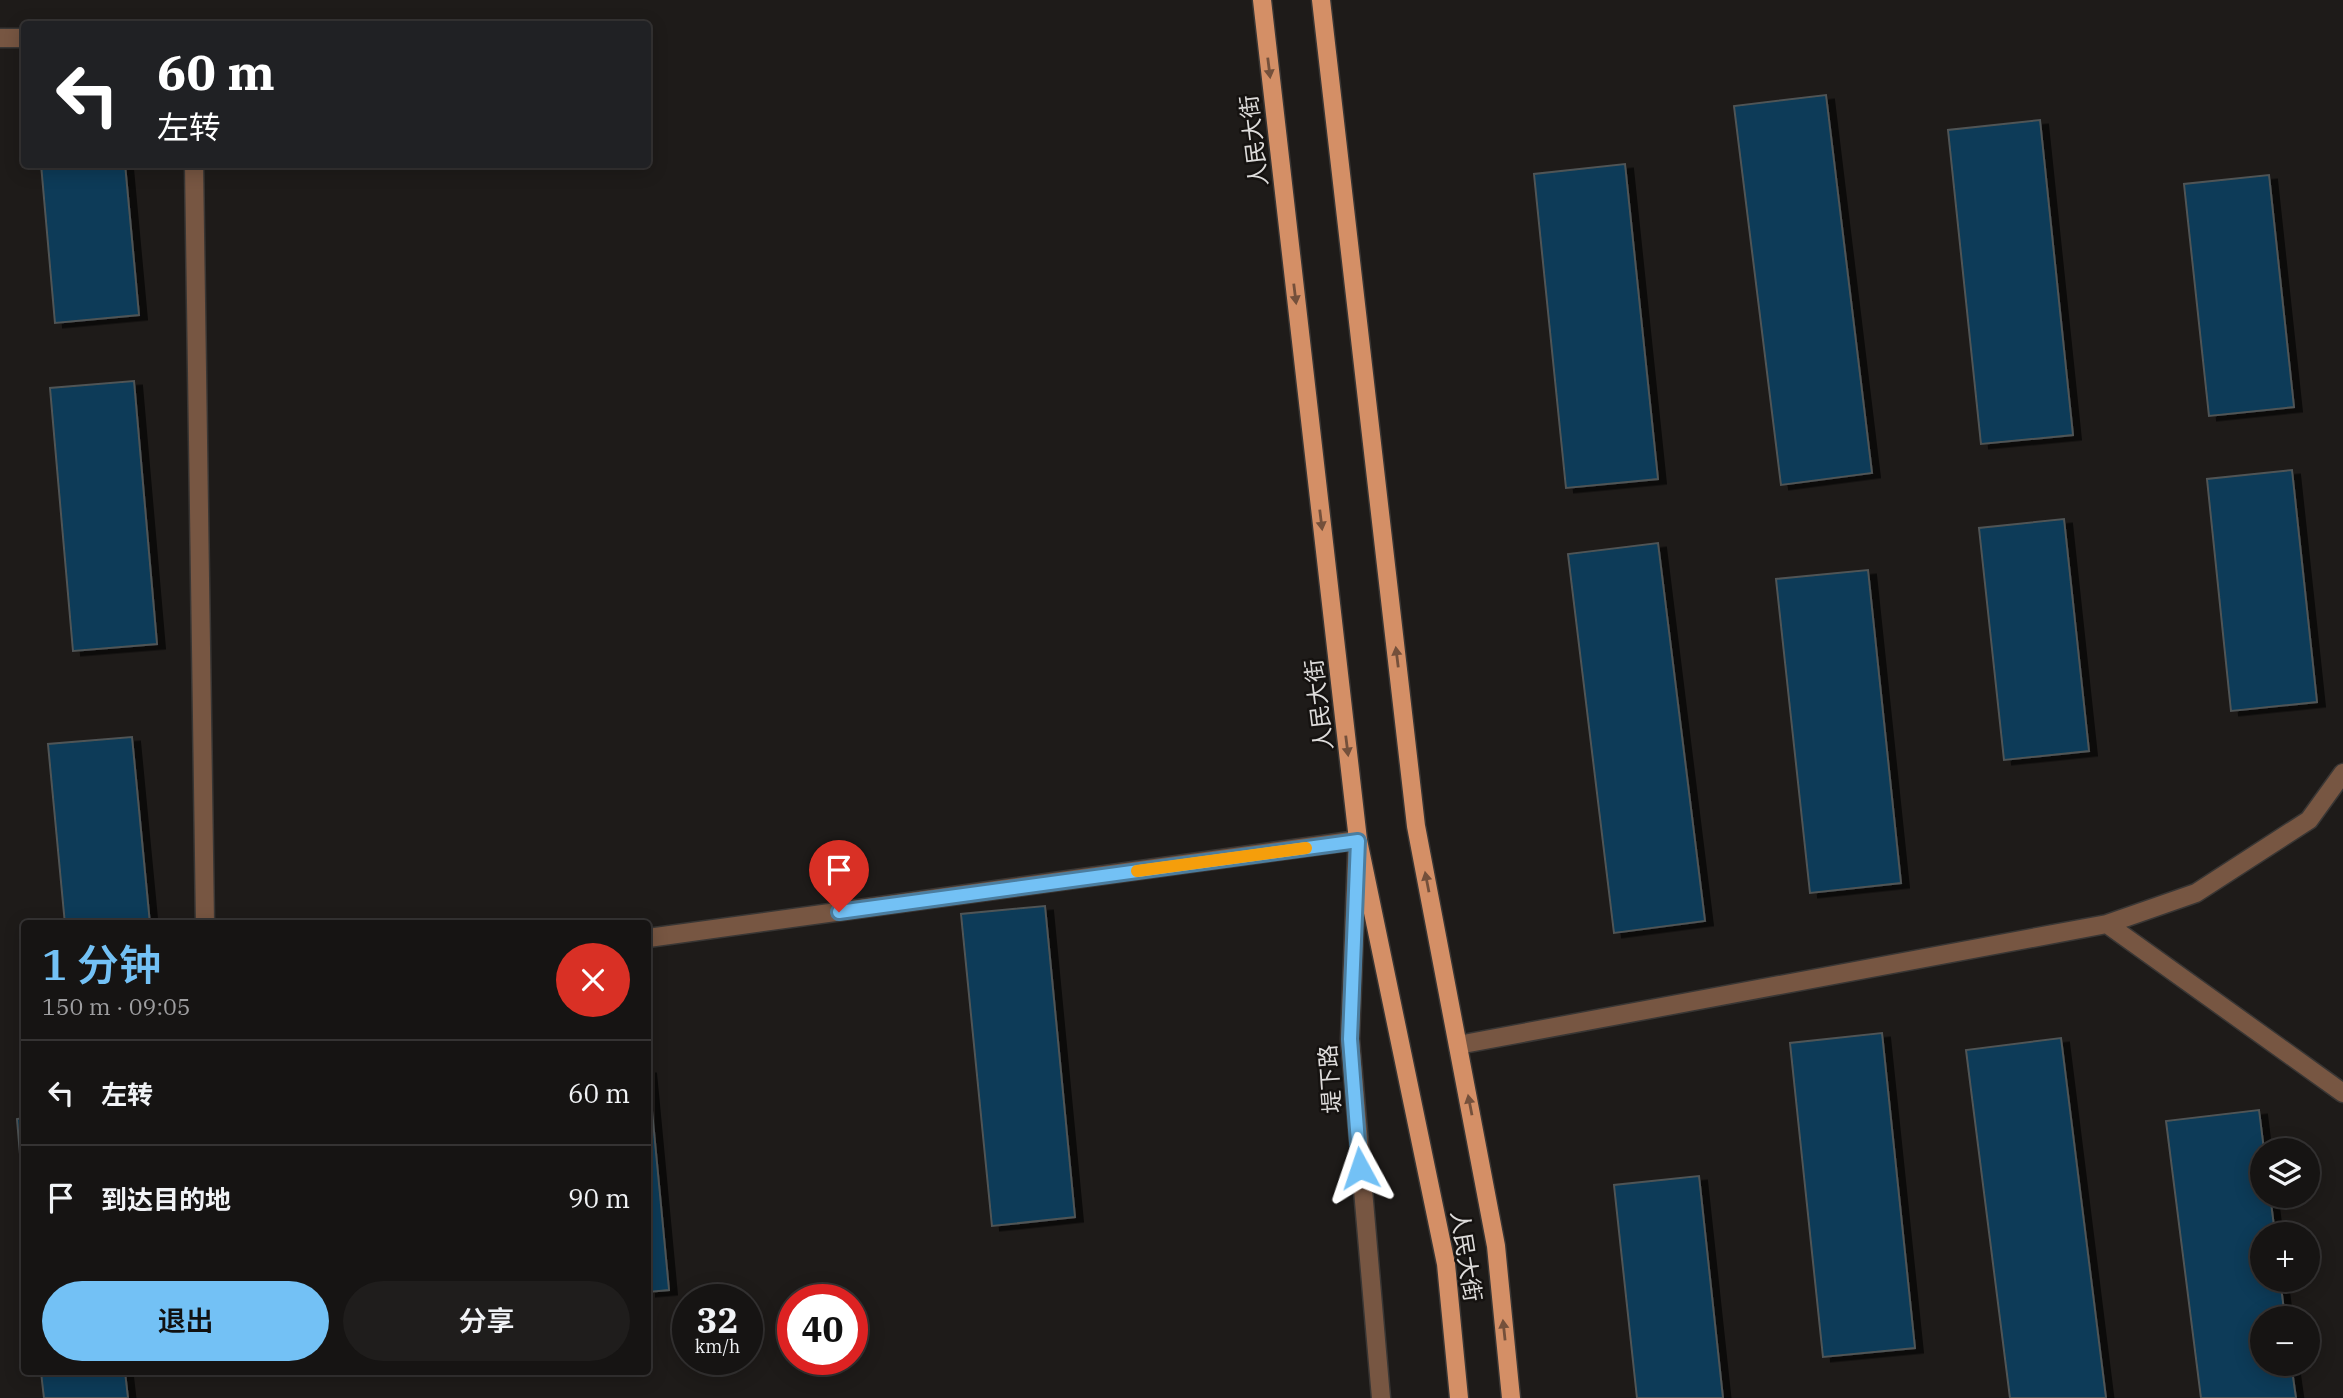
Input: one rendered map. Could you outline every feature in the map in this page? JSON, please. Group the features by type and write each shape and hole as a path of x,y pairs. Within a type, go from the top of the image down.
{"main road":[{"name":"人民大街","path":"1262,0 1358,841 1446,1264 1459,1398"},
{"name":"人民大街","path":"1321,0 1416,827 1496,1246 1511,1398"}],"street":[{"path":"0,38 21,38"},
{"path":"194,168 205,920"},
{"path":"1458,1045 2107,924 2196,893 2309,820 2343,773"},
{"path":"651,938 1358,841"},
{"name":"堤下路","path":"1358,841 1350,1039 1381,1398"},
{"path":"2107,924 2343,1093"}],"building":[{"path":"1826,95 1872,473 1781,485 1734,106"},
{"path":"2040,120 2073,435 1981,444 1948,130"},
{"path":"1625,164 1658,479 1566,488 1534,174"},
{"path":"41,168 125,168 139,315 55,323"},
{"path":"2269,175 2294,407 2209,416 2184,184"},
{"path":"134,381 157,644 73,651 50,388"},
{"path":"2292,470 2317,702 2231,711 2207,479"},
{"path":"2064,519 2089,751 2004,760 1979,528"},
{"path":"1658,543 1705,921 1614,933 1568,554"},
{"path":"1868,570 1901,883 1810,893 1776,579"},
{"path":"132,737 150,920 65,920 48,744"},
{"path":"1045,906 1075,1217 992,1226 961,914"},
{"path":"1882,1033 1915,1348 1823,1357 1790,1043"},
{"path":"2061,1038 2106,1398 2010,1398 1966,1050"},
{"path":"651,1100 669,1290 651,1292"},
{"path":"2259,1110 2262,1138 2250,1138 2250,1208 2272,1208 2273,1222 2250,1222 2250,1292 2282,1292 2283,1306 2250,1306 2250,1376 2293,1376 2296,1398 2201,1398 2166,1121"},
{"path":"21,1118 21,1166 17,1119"},
{"path":"1699,1176 1723,1398 1637,1398 1614,1185"},
{"path":"41,1375 125,1375 128,1398 44,1398"}],"slow traffic":[{"path":"1137,871 1306,848"}],"route":[{"path":"839,912 1358,841 1350,1039 1360,1168"}]}
